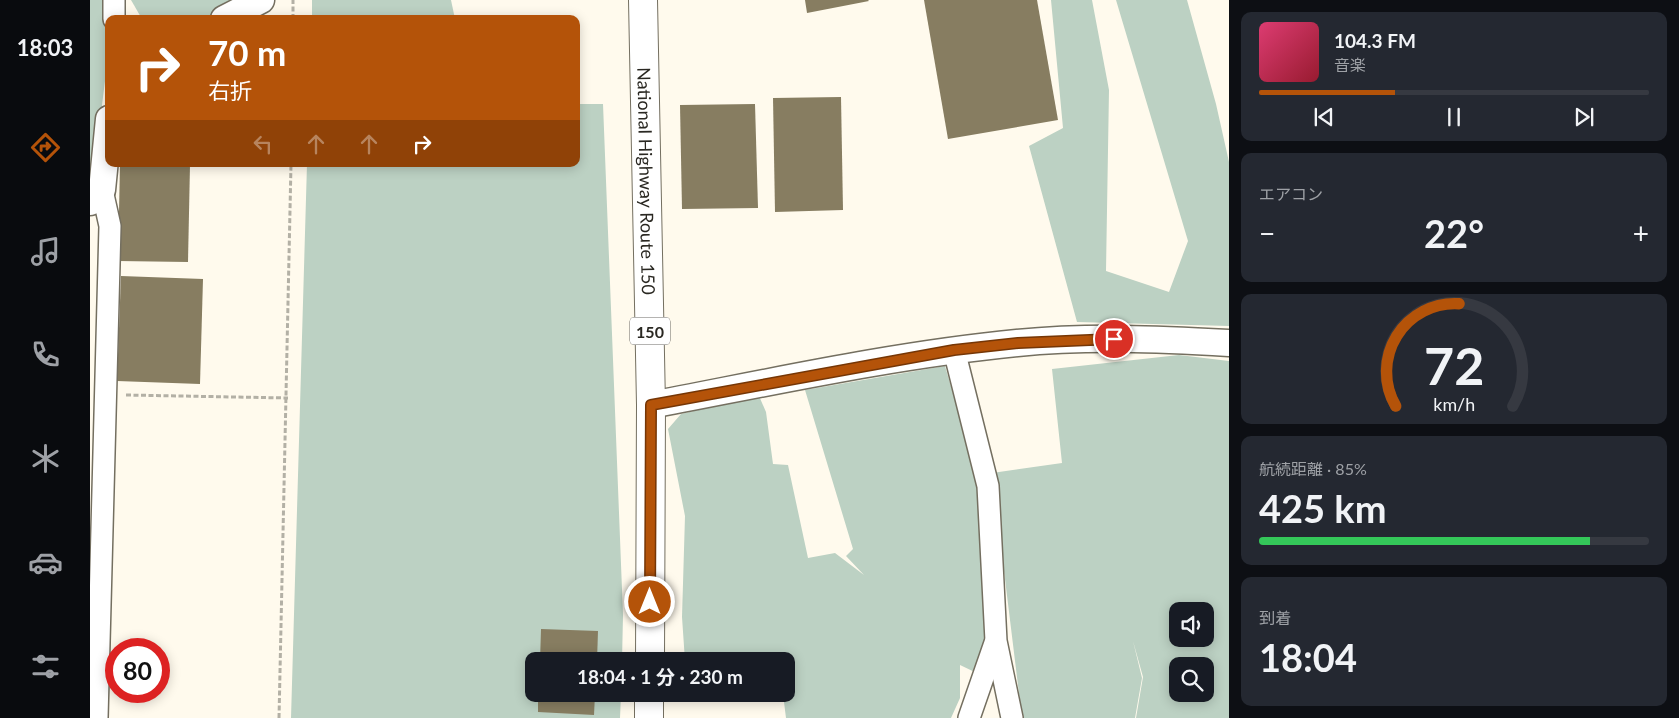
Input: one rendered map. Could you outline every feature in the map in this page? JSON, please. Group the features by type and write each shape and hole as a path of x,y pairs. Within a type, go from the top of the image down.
{"highway":[{"name":"National Highway Route 150","path":"643,0 651,405 650,652"},
{"path":"649,702 649,718"}],"street":[{"path":"114,0 114,15"},
{"path":"232,15 261,0"},
{"path":"96,718 110,226 96,196 105,143"},
{"path":"651,405 954,350 1024,342 1121,338 1229,343"},
{"path":"954,350 988,486 996,641 1012,718"},
{"path":"969,718 996,641"}],"path":[{"path":"293,0 293,15"},
{"path":"279,718 288,398 291,167"},
{"path":"105,395 288,398"}],"green space":[{"path":"90,0 105,0 105,81 93,177 90,178"},
{"path":"131,0 267,0 214,15 140,15"},
{"path":"312,0 451,0 454,15 312,15"},
{"path":"1051,0 1092,0 1109,90 1106,271 1169,292 1188,241 1116,0 1187,0 1216,104 1229,162 1229,326 1077,322 1029,146 1063,128"},
{"path":"580,104 603,104 623,615 622,652 525,652 525,702 621,702 620,718 291,718 307,167 580,167"},
{"path":"1179,355 1229,361 1229,718 1136,718 1143,677 1133,641 1142,678 1135,718 1022,718 992,473 1062,463 1052,369"},
{"path":"945,366 984,499 992,621 983,676 960,665 960,698 951,718 786,718 784,702 795,702 795,652 684,652 682,617 685,516 668,429 681,414 759,396 766,412 773,464 788,465 808,558 835,553 864,575 846,556 853,549 805,390"}],"building":[{"path":"805,0 868,0 869,1 807,13"},
{"path":"924,0 1037,0 1058,120 948,139"},
{"path":"841,97 843,210 775,212 773,98"},
{"path":"755,104 758,208 682,209 680,105"},
{"path":"120,167 190,167 188,262 118,261"},
{"path":"121,276 203,279 200,384 117,381"},
{"path":"541,629 598,631 597,652 540,652"},
{"path":"538,702 595,702 594,715 538,712"}],"route":[{"path":"650,602 651,405 954,350 1018,343 1114,339"}]}
